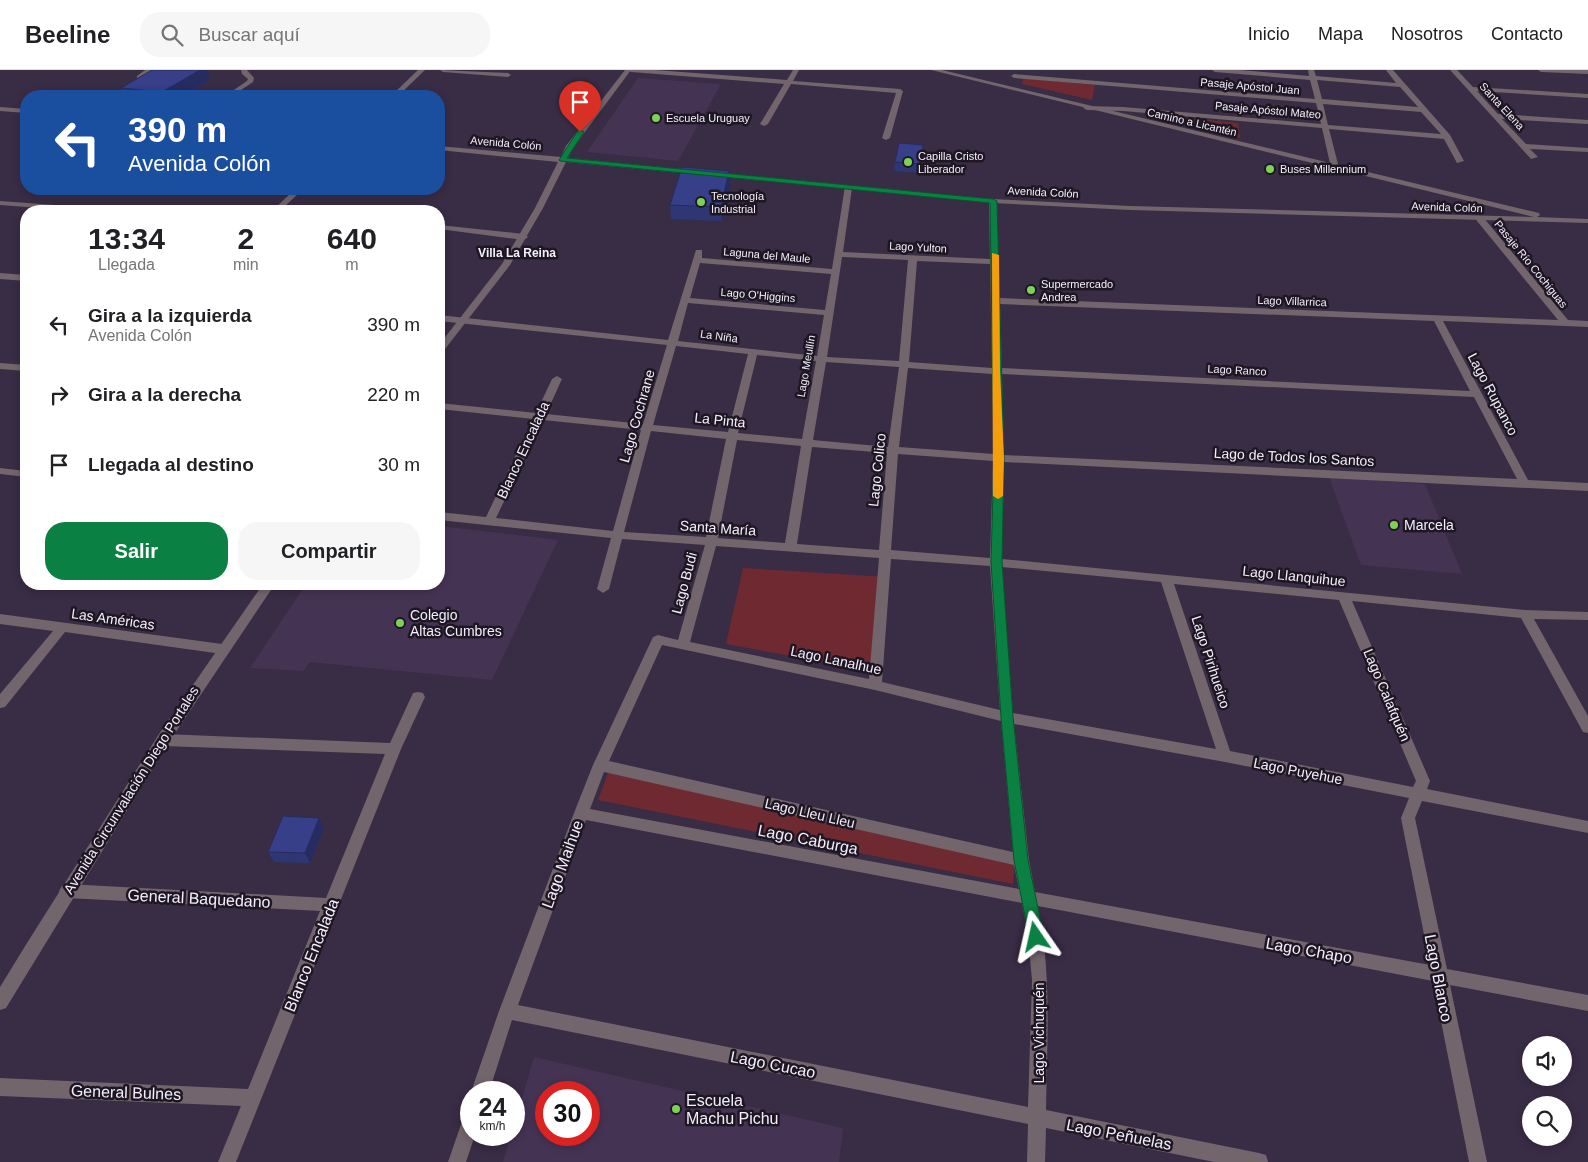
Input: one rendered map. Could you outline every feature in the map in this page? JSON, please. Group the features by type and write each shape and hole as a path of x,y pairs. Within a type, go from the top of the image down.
{"street":[{"path":"140,77 150,70"},
{"path":"237,90 250,82 251,78 244,73 244,70"},
{"path":"400,90 422,70"},
{"path":"444,70 508,75"},
{"path":"445,343 506,265 524,237 569,148 629,70 900,91 886,138"},
{"path":"764,124 796,70"},
{"name":"Camino a Licantén","path":"934,70 1335,168 1560,220"},
{"path":"1215,70 1312,74 1401,85"},
{"path":"1389,70 1447,138 1460,161"},
{"name":"Santa Elena","path":"1453,70 1534,157"},
{"path":"1541,70 1588,72"},
{"path":"1012,90 1015,73"},
{"name":"Pasaje Apóstol Juan","path":"1015,73 1424,110"},
{"path":"1312,74 1335,168"},
{"path":"1471,89 1588,96"},
{"name":"Pasaje Apóstol Mateo","path":"1087,108 1133,110 1447,138"},
{"path":"0,109 20,110"},
{"path":"1496,116 1588,122"},
{"path":"1524,146 1588,150"},
{"name":"Avenida Colón","path":"445,149 993,201 1130,208 1588,222"},
{"name":"Lago Meullín","path":"790,548 839,254 848,188"},
{"path":"1446,194 1466,219"},
{"path":"282,205 293,195"},
{"name":"Lago Vichuquén","path":"993,201 999,458 996,562 1007,717 1021,860 1036,937 1040,980 1039,1118 1036,1162"},
{"path":"0,203 27,205"},
{"name":"Pasaje Río Cochiguas","path":"1480,219 1565,323"},
{"path":"445,228 524,237"},
{"name":"Lago Yulton","path":"839,254 995,262"},
{"name":"Laguna del Maule","path":"698,256 836,272"},
{"name":"Lago Cochrane","path":"603,589 647,428 698,256"},
{"name":"Lago Colico","path":"875,685 893,450 904,364 912,258"},
{"path":"0,276 20,278"},
{"name":"Lago O'Higgins","path":"685,300 829,313"},
{"name":"Lago Villarrica","path":"995,301 1588,324"},
{"name":"Lago Rupanco","path":"1437,318 1524,483"},
{"name":"La Niña","path":"445,319 673,342 753,353 996,371"},
{"name":"Lago Budi","path":"683,646 711,543 732,437 753,353"},
{"path":"0,366 20,368"},
{"name":"Lago Ranco","path":"996,371 1477,394"},
{"name":"Blanco Encalada","path":"489,522 557,379"},
{"name":"La Pinta","path":"445,407 732,437 999,458"},
{"name":"Lago de Todos los Santos","path":"999,458 1588,487"},
{"path":"0,471 20,473"},
{"name":"Santa María","path":"445,517 711,543 996,562"},
{"name":"Lago Llanquihue","path":"996,562 1525,614 1588,616"},
{"name":"Lago Pirihueico","path":"1166,578 1224,756"},
{"name":"Avenida Circunvalación Diego Portales","path":"0,1002 67,891 163,740 222,649 265,590"},
{"name":"Lago Calafquén","path":"1344,597 1423,781 1416,794"},
{"path":"1525,614 1588,728"},
{"name":"Las Américas","path":"0,619 222,649"},
{"path":"0,703 62,628"},
{"name":"Lago Lanalhue","path":"658,640 875,685 1007,717"},
{"name":"Lago Maihue","path":"484,1081 507,1011 581,813 600,765 658,640"},
{"name":"Blanco Encalada","path":"227,1162 394,749 418,697"},
{"name":"Lago Puyehue","path":"1007,717 1224,756 1588,827"},
{"path":"163,740 394,749"},
{"name":"Lago Lleu Lleu","path":"600,765 1021,860"},
{"name":"Lago Blanco","path":"1416,794 1408,818 1438,974 1478,1162"},
{"name":"Lago Caburga","path":"581,813 1029,899"},
{"name":"General Baquedano","path":"67,891 332,904"},
{"name":"Lago Chapo","path":"1029,899 1588,1003"},
{"name":"Lago Cucao","path":"507,1011 1039,1118"},
{"name":"General Bulnes","path":"0,1087 252,1098"},
{"name":"Lago Peñuelas","path":"1039,1118 1259,1162"},
{"path":"457,1162 462,1146"}],"shaded area":[{"name":"Escuela Uruguay","path":"638,78 721,84 678,161 587,152"},
{"path":"1023,78 1095,85 1092,100 1022,84"},
{"path":"1146,114 1238,123 1240,138"},
{"name":"Marcela","path":"1329,477 1425,484 1462,574 1361,565"},
{"name":"Colegio Altas Cumbres","path":"445,527 558,540 492,680 310,662 303,671 250,668 302,590 445,590"},
{"path":"743,568 888,577 883,673 726,644"},
{"path":"608,773 1015,859 1013,884 598,800"},
{"name":"Escuela Machu Pichu","path":"534,1057 843,1128 839,1162 503,1162 508,1146 525,1146 525,1088"}],"building":[{"path":"152,70 200,70 165,90 121,88"},
{"path":"899,143 923,145 920,164 895,162"},
{"path":"682,167 729,171 721,207 670,205"},
{"path":"283,816 319,818 305,853 268,852"}],"slow traffic":[{"path":"995,255 998,496"}],"place":[{"name":"Escuela Uruguay","path":"656,118"},
{"name":"Capilla Cristo Liberador","path":"908,162"},
{"name":"Buses Millennium","path":"1270,169"},
{"name":"Tecnología Industrial","path":"701,202"},
{"name":"Supermercado Andrea","path":"1031,290"},
{"name":"Marcela","path":"1394,525"},
{"name":"Colegio Altas Cumbres","path":"400,623"},
{"name":"Escuela Machu Pichu","path":"676,1109"}],"district":[{"name":"Villa La Reina","path":"517,253"}],"route":[{"path":"580,132 562,160 993,201 999,458 996,562 1007,717 1021,860 1036,937"}]}
